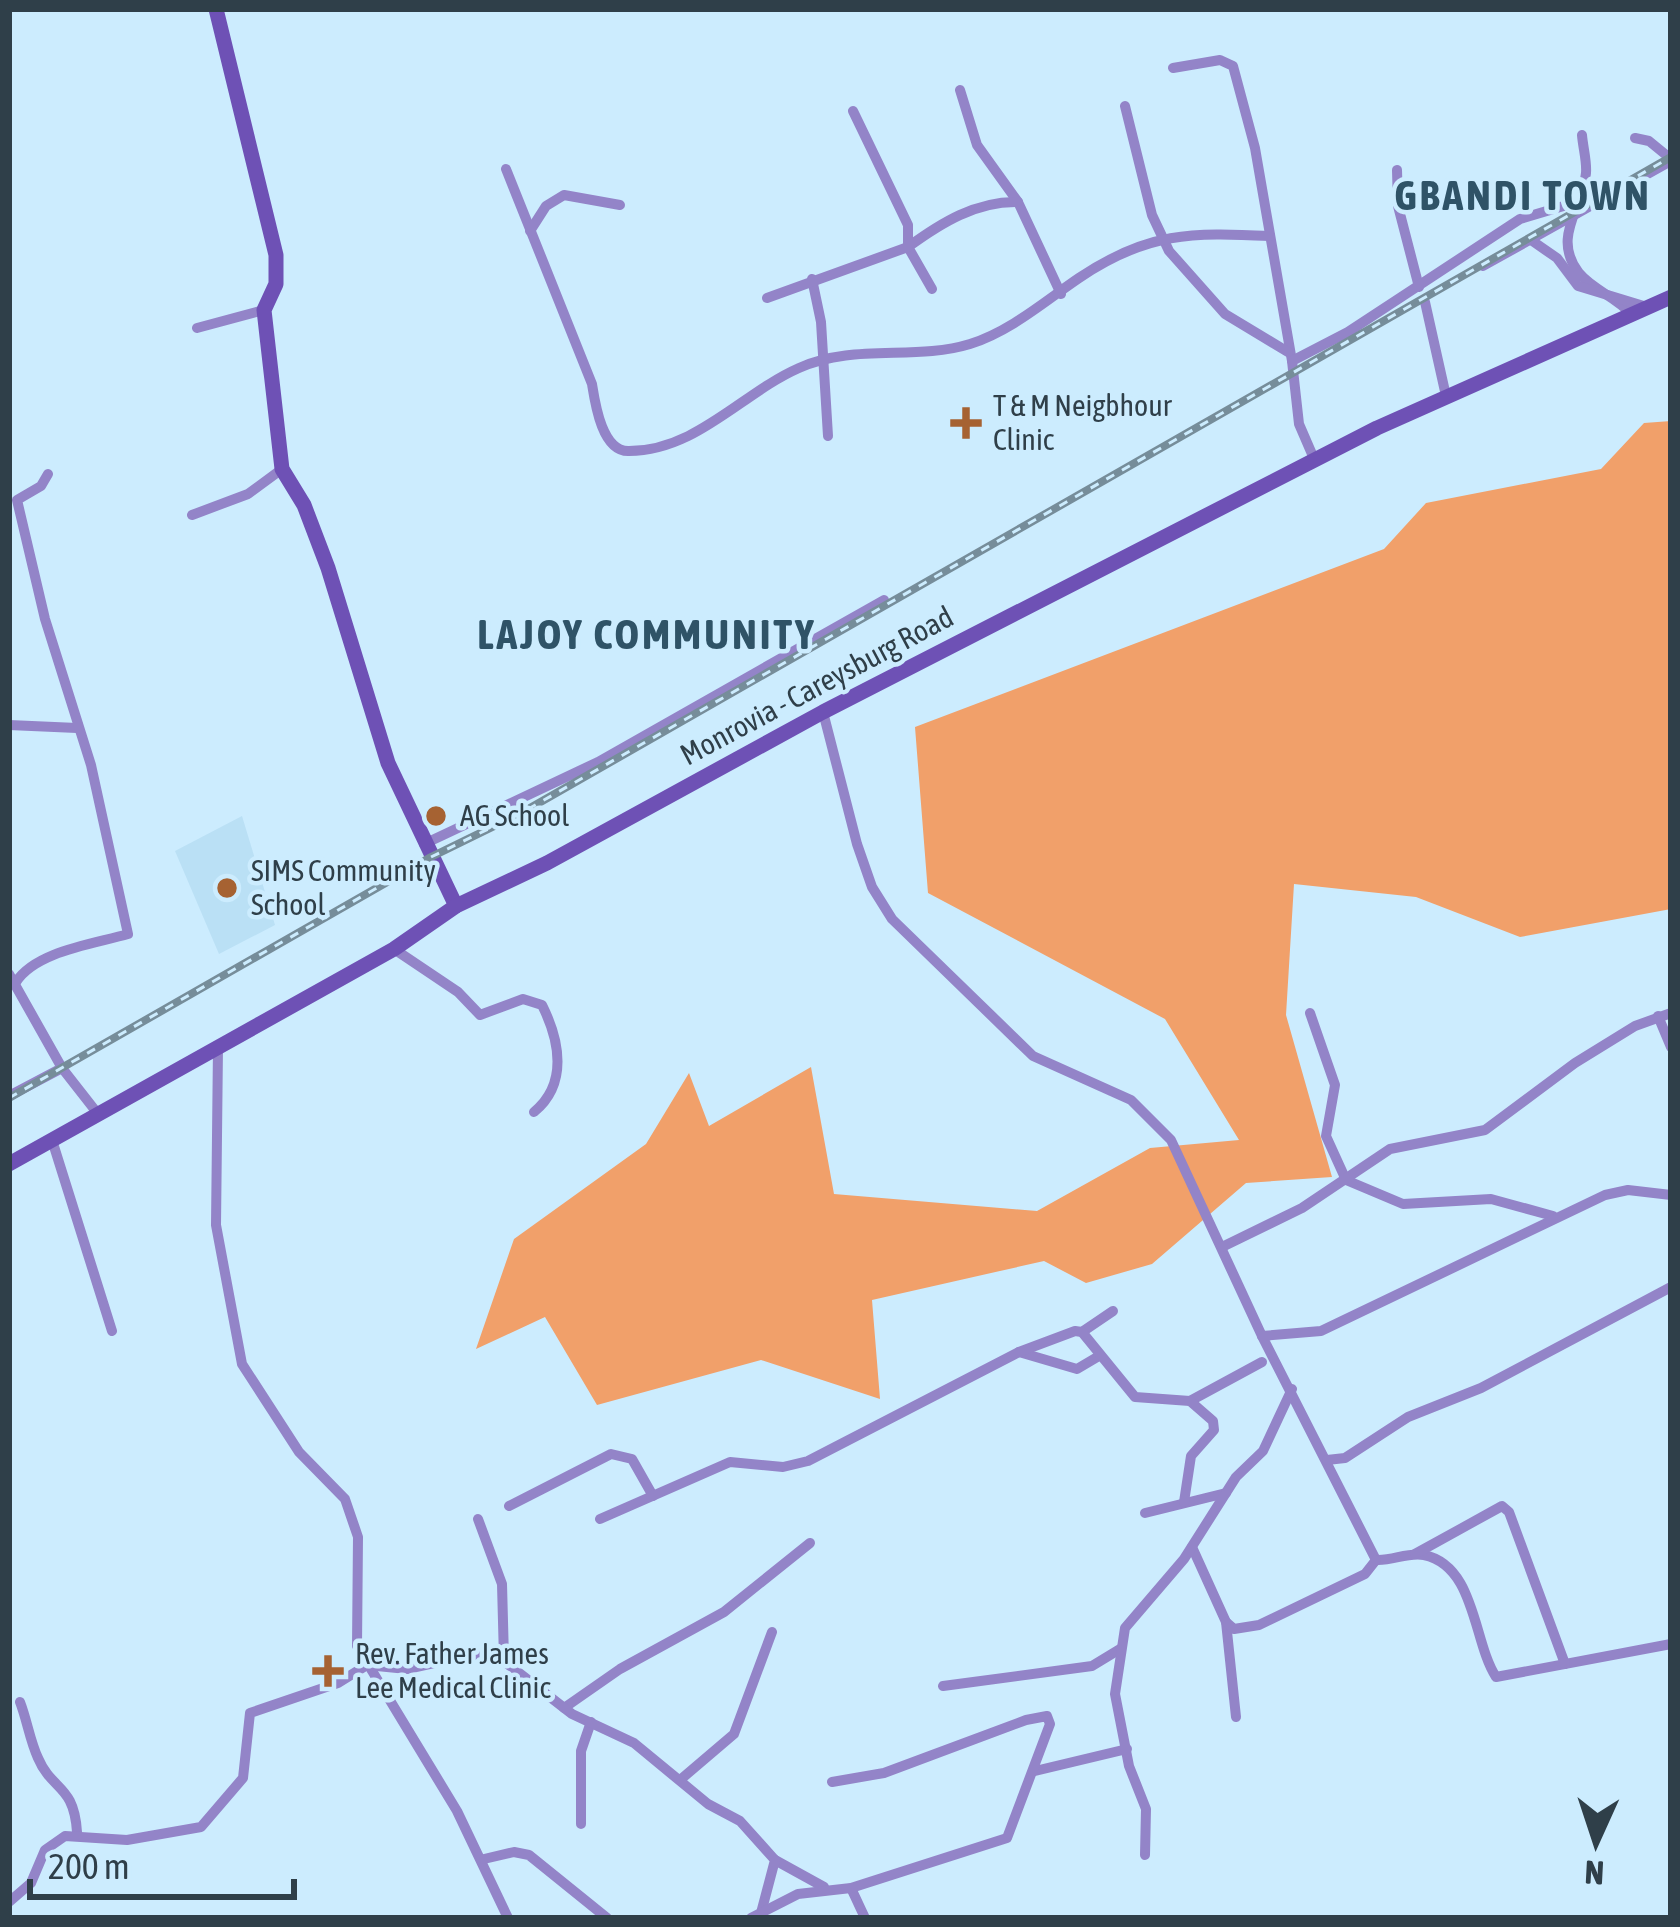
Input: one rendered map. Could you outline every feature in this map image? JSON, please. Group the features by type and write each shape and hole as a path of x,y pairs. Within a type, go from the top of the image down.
{"main road":[{"path":"216,9 272,229 276,284 263,310 282,469 304,505 382,749 456,907"},
{"name":"Monrovia - Careysburg Road","path":"9,1164 394,949 456,907 547,863 823,712 1446,396 1671,297"}],"street":[{"path":"1173,68 1220,60 1233,66 1270,236 1299,424 1315,461"},
{"path":"960,90 977,145 1018,202 1061,294"},
{"path":"1125,106 1146,194 1162,236 1220,309 1282,346 1292,361"},
{"path":"853,111 908,225 908,247 932,289"},
{"path":"1582,135 1586,178 1566,234 1579,272 1639,311"},
{"path":"1483,266 1671,160 1649,140 1635,138"},
{"path":"506,169 592,384 599,417 619,449 686,437 822,359 969,344 1061,294 1078,278 1162,236 1188,232 1270,236"},
{"path":"1397,170 1399,206 1418,287"},
{"path":"530,231 546,206 564,195 620,205"},
{"path":"767,298 908,247 944,221 998,202 1018,202"},
{"path":"1292,361 1418,287 1520,219 1576,202"},
{"path":"1531,240 1550,251 1578,286 1614,295"},
{"path":"812,279 828,436"},
{"path":"1425,302 1446,396"},
{"path":"196,328 263,310"},
{"path":"192,515 248,494 282,469"},
{"path":"48,474 41,486 17,500 76,728 91,765 128,934 48,958 12,978 62,1068 98,1114"},
{"path":"424,844 584,770 884,600"},
{"path":"823,712 856,844 892,919 1033,1056 1131,1100 1152,1116 1188,1170 1262,1336 1376,1559"},
{"path":"13,723 76,728"},
{"path":"394,949 458,992 480,1015 523,1000 542,1005 554,1040 558,1074 549,1098 534,1112"},
{"path":"1310,1013 1335,1084 1326,1136 1346,1180 1403,1204 1491,1198 1547,1218"},
{"path":"1222,1247 1346,1180 1390,1149 1485,1130 1575,1063 1664,1014 1671,1047"},
{"path":"218,1047 221,1166 215,1206 229,1313 252,1382 298,1452 346,1499 358,1537 357,1646 484,1859 508,1918"},
{"path":"9,1096 62,1068"},
{"path":"52,1140 112,1331"},
{"path":"1262,1336 1322,1331 1547,1218 1605,1195 1671,1195"},
{"path":"1328,1460 1345,1458 1408,1417 1481,1388 1671,1287"},
{"path":"600,1519 730,1462 796,1465 1018,1352 1067,1331 1082,1332 1113,1311"},
{"path":"1082,1332 1135,1397 1190,1401 1262,1362"},
{"path":"1018,1352 1076,1369 1099,1355"},
{"path":"1145,1855 1146,1809 1115,1694 1125,1628 1268,1444 1292,1389"},
{"path":"1184,1502 1191,1456 1214,1430 1214,1421 1190,1401"},
{"path":"509,1506 611,1454 632,1459 653,1496"},
{"path":"1145,1514 1226,1493"},
{"path":"1415,1554 1502,1506 1565,1664"},
{"path":"478,1519 502,1584 504,1658"},
{"path":"564,1708 620,1669 724,1612 810,1543"},
{"path":"1192,1547 1226,1622 1236,1717"},
{"path":"1226,1622 1234,1629 1259,1625 1365,1574 1376,1559 1415,1554 1436,1559 1451,1572 1496,1677 1671,1645"},
{"path":"680,1780 734,1734 772,1632"},
{"path":"943,1687 1092,1666 1120,1649"},
{"path":"9,1902 31,1882 45,1850 77,1832 127,1840 201,1827 243,1778 251,1710 338,1683 367,1666 407,1669 486,1653 504,1658 564,1708 634,1743 740,1821 775,1860 825,1888"},
{"path":"20,1702 39,1762 64,1787 75,1809 77,1832"},
{"path":"756,1916 798,1894 851,1888 1006,1838 1050,1724 1047,1716 966,1739 884,1773 832,1782"},
{"path":"581,1824 581,1751 591,1722"},
{"path":"1035,1771 1127,1749"},
{"path":"484,1859 514,1852 529,1855 607,1918"},
{"path":"756,1916 775,1860"},
{"path":"851,1888 865,1918"}],"shaded area":[{"path":"1671,421 1671,909 1520,937 1416,897 1294,884 1286,1015 1332,1177 1246,1183 1152,1264 1086,1283 1044,1261 872,1300 880,1399 761,1360 597,1405 545,1317 476,1349 514,1239 646,1144 689,1073 709,1126 811,1067 834,1194 1037,1211 1150,1148 1239,1140 1165,1019 928,893 915,727 1384,549 1426,503 1601,469 1644,423"},
{"name":"SIMS Community School","path":"242,816 275,925 219,954 175,851"}],"railway":[{"path":"9,1098 431,857 523,812 1671,157"}],"place":[{"name":"T & M Neigbhour Clinic","path":"966,423"},
{"name":"AG School","path":"436,816"},
{"name":"SIMS Community School","path":"227,888"},
{"name":"Rev. Father James Lee Medical Clinic","path":"328,1671"}],"district":[{"name":"GBANDI TOWN","path":"1523,195"},
{"name":"LAJOY COMMUNITY","path":"647,634"}]}
